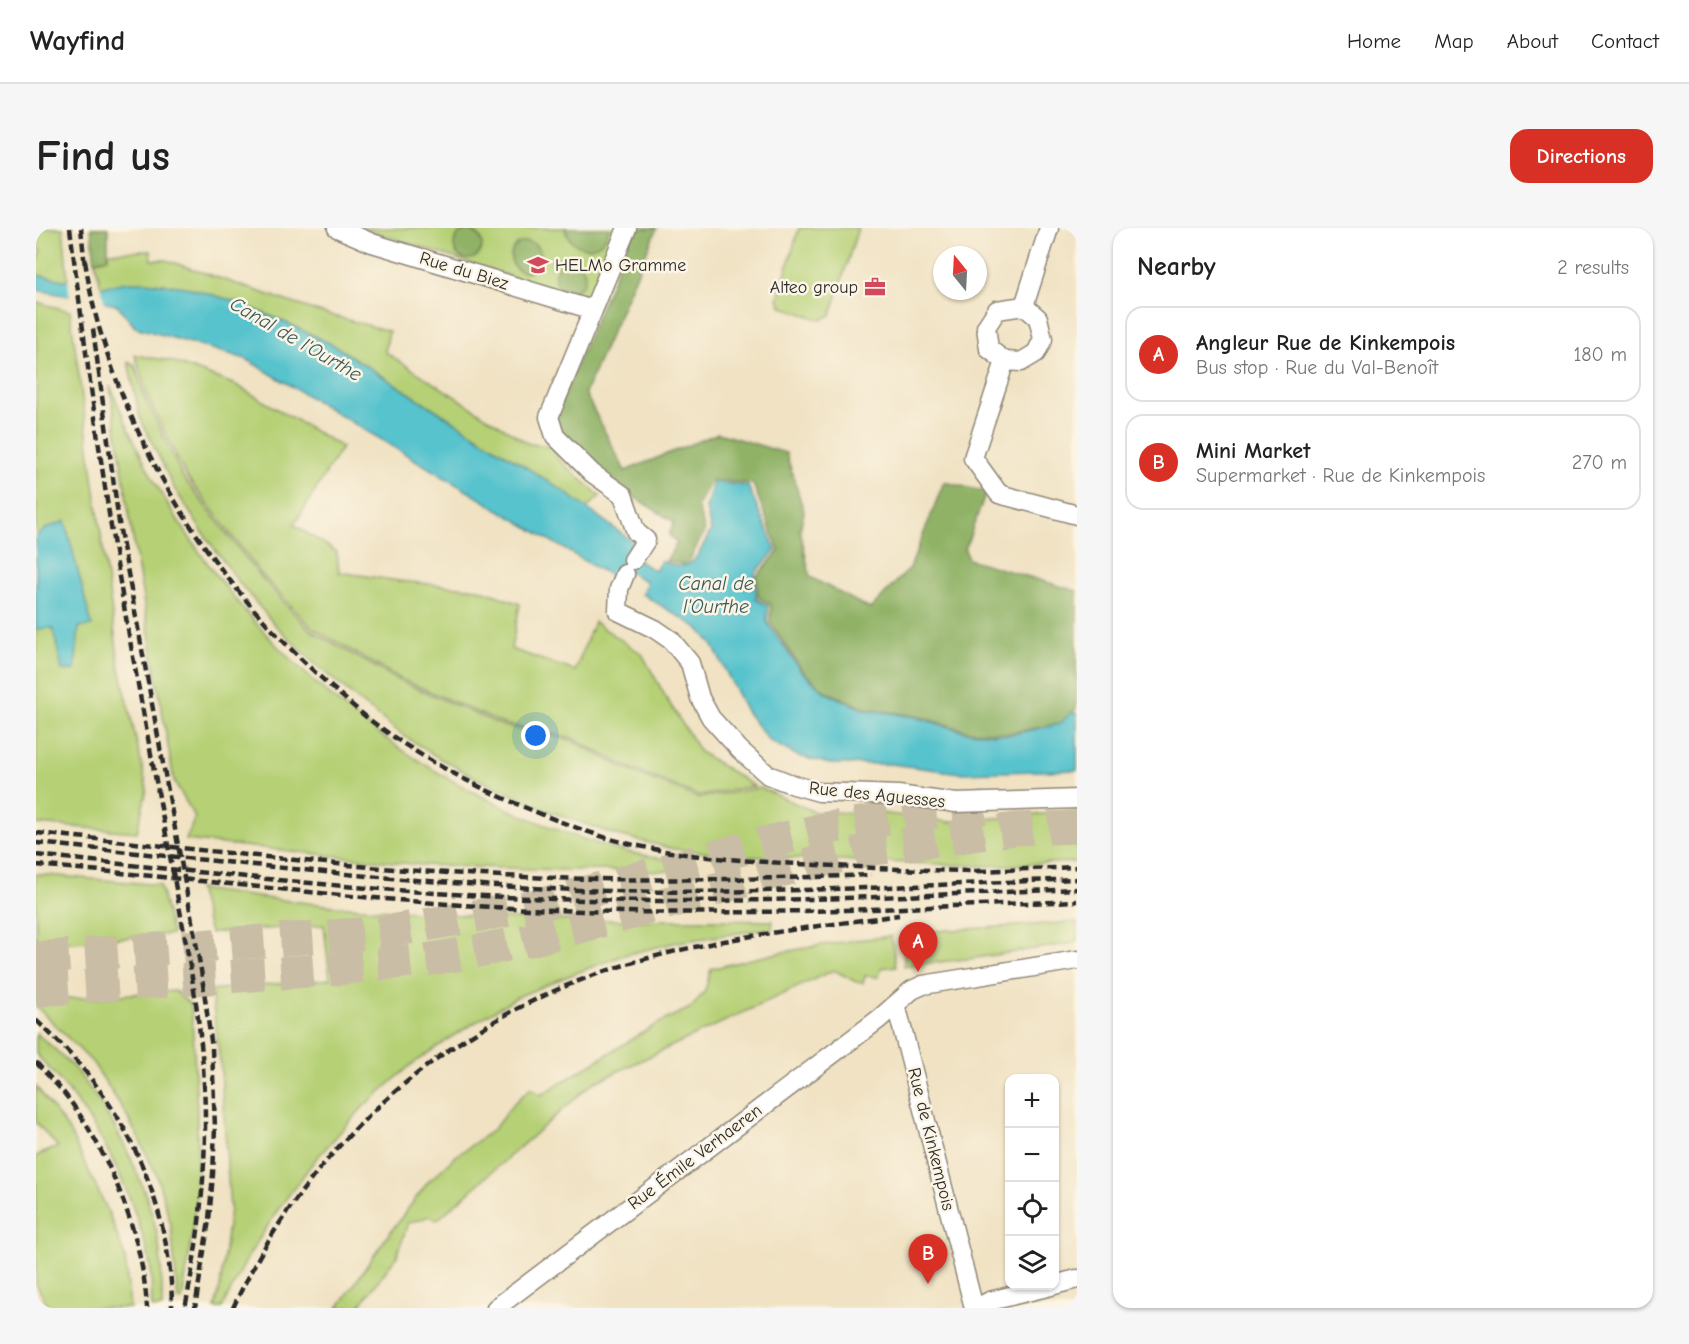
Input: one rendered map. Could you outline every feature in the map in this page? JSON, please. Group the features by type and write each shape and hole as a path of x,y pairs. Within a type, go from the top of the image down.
{"street":[{"name":"Rue du Biez","path":"337,228 372,243 593,310"},
{"path":"593,310 627,228"},
{"path":"1024,306 1049,228"},
{"path":"1024,306 1038,318 1042,339 1036,353 1021,362 1005,361 989,349 986,327 997,310 1024,306"},
{"name":"Rue des Aguesses","path":"593,310 549,417 555,436 592,473 623,495 636,532 646,540 629,567 619,589 618,610 671,640 690,663 700,698 711,718 740,750 768,775 819,792 898,795 956,803 1077,799"},
{"path":"1005,361 973,458 999,494 1077,515"},
{"name":"Rue Émile Verhaeren","path":"496,1308 912,990 923,985 1077,960"},
{"name":"Rue de Kinkempois","path":"894,1006 899,1016 975,1308"},
{"path":"1059,1284 1076,1282"},
{"path":"975,1308 990,1301 1033,1290"}],"green space":[{"path":"41,228 63,228 68,281 36,275 41,250 37,249"},
{"path":"91,228 108,228 108,258 95,261"},
{"name":"HELMo Gramme","path":"361,228 565,228 567,235 608,232 609,228 618,228 588,301","holes":["541,257 537,266 525,272 515,268 511,259"]},
{"path":"565,228 609,228 601,243 587,248 574,243 568,237"},
{"path":"634,228 657,228 585,393 625,471 718,433 786,453 804,512 800,529 810,577 870,609 910,568 944,482 986,492 965,549 968,559 1077,591 1076,709 1059,724 1009,733 968,731 916,716 865,708 825,691 802,670 770,622 771,605 758,597 757,576 779,551 753,484 712,480 697,506 705,530 687,565 666,561 677,543 669,535 674,522 626,492 595,469 562,433 555,416"},
{"path":"799,228 858,228 831,315 821,320 782,307 778,298"},
{"path":"468,231 478,235 482,245 478,255 468,259 458,255 454,245 458,235"},
{"path":"526,242 532,243 540,251 540,263 532,271 526,272 520,271 512,263 511,257 512,251 520,243"},
{"path":"151,251 152,260 166,260 319,312 389,331 385,352 529,444 552,446 558,459 600,496 586,509 562,490 335,346 240,303 186,287 145,282 101,287 95,261 108,258 108,252"},
{"path":"570,261 581,265 585,276 581,287 570,291 559,287 555,276 559,265"},
{"path":"36,302 70,311 119,664 147,789 137,832 36,824"},
{"path":"135,355 171,361 236,385 342,447 294,525 337,552 339,572 479,589 520,604 511,649 575,671 594,622 642,654 700,752 754,786 699,796 623,765 572,738 504,724 399,678 312,628 262,575 186,476 148,398"},
{"path":"128,362 135,366 145,398 183,477 260,576 310,630 398,680 503,726 571,740 622,767 698,798 761,788 815,812 881,813 949,822 1077,811 1077,862 984,866 737,856 674,849 613,834 543,809 476,778 404,736 359,701 314,663 275,625 241,585 174,488 140,418"},
{"path":"110,386 155,483 203,558 248,614 298,666 352,714 410,755 473,792 538,822 618,850 697,864 697,871 564,870 421,865 186,840 195,817 174,781 131,527"},
{"path":"36,874 160,885 172,934 61,943 64,999 175,991 191,1005 197,1118 197,1186 182,1300 178,1300 171,1225 157,1176 139,1139 123,1109 93,1063 36,1006"},
{"path":"198,889 334,906 531,920 773,921 772,928 678,942 624,955 563,978 517,997 411,1065 364,1106 315,1160 279,1208 249,1255 222,1308 215,1308 230,1209 221,1070 211,990 330,979 324,925 210,933"},
{"path":"1077,922 1077,939 1074,943 904,966 904,933"},
{"path":"891,936 896,966 881,968 879,977 865,976 863,983 856,982 834,970 593,1083 437,1220 430,1216 408,1223 397,1256 358,1308 338,1308 428,1182 456,1156 493,1130 513,1104 531,1088 541,1095 655,1025 692,1007 705,991 711,969 801,949"},
{"path":"36,1033 69,1063 87,1085 126,1148 145,1194 158,1239 162,1308 152,1308 151,1271 147,1251 128,1194 108,1150 69,1091 36,1054"},
{"path":"36,1086 68,1129 108,1211 125,1257 130,1308 49,1308 36,1284 36,1156 58,1147 36,1122"}],"water":[{"name":"Canal de l'Ourthe","path":"36,275 101,287 127,282 145,282 186,287 240,303 335,346 562,490 633,542 626,553 655,571 661,561 672,565 688,565 698,555 711,531 706,508 713,482 748,486 776,550 755,573 756,599 768,606 767,622 800,670 826,693 863,709 915,717 967,732 1009,735 1059,724 1071,713 1077,713 1077,770 960,773 891,764 830,764 798,756 769,741 746,711 712,644 698,628 642,594 647,582 619,566 612,575 598,569 246,359 135,327 117,305 36,290"},
{"path":"65,521 92,626 79,627 75,670 62,670 53,628 36,629 36,536 47,528"}],"pier":[{"path":"68,278 100,284 105,306 70,300"}],"tunnel":[{"path":"36,958 385,932 539,905 768,842 828,828 927,813 994,807"},
{"path":"36,990 324,970 425,960 530,940 780,871 868,850 1015,829 1077,827"}],"railway":[{"path":"70,228 115,550 200,1035 205,1112 204,1169 199,1225 185,1308"},
{"path":"81,228 85,267"},
{"path":"85,261 97,319 120,388 165,485 193,530 224,573 295,654 358,710 398,740 450,772 505,799 580,829 639,846 690,855 766,862 986,871"},
{"path":"93,329 120,530 201,970 212,1048 215,1128 213,1174 209,1220 195,1308"},
{"path":"36,833 315,862 482,875 676,880 871,875"},
{"path":"36,843 359,875 553,889 749,891 1077,879"},
{"path":"36,855 359,887 553,899 750,900 1077,889"},
{"path":"36,865 359,897 553,910 750,912 1077,901"},
{"path":"979,871 1077,867"},
{"path":"233,1308 263,1250 298,1196 339,1146 385,1101 435,1060 489,1025 546,995 606,971 642,960 751,936 899,915"},
{"path":"36,1020 91,1079 114,1112 142,1165 161,1221 171,1279 172,1308"},
{"path":"36,1062 64,1093 80,1116 109,1167 121,1194 139,1252 147,1308"}],"place":[{"name":"HELMo Gramme","path":"538,265"},
{"name":"Alteo group","path":"875,287"},
{"name":"Angleur Rue de Kinkempois","path":"918,972"},
{"name":"Mini Market","path":"928,1284"}]}
